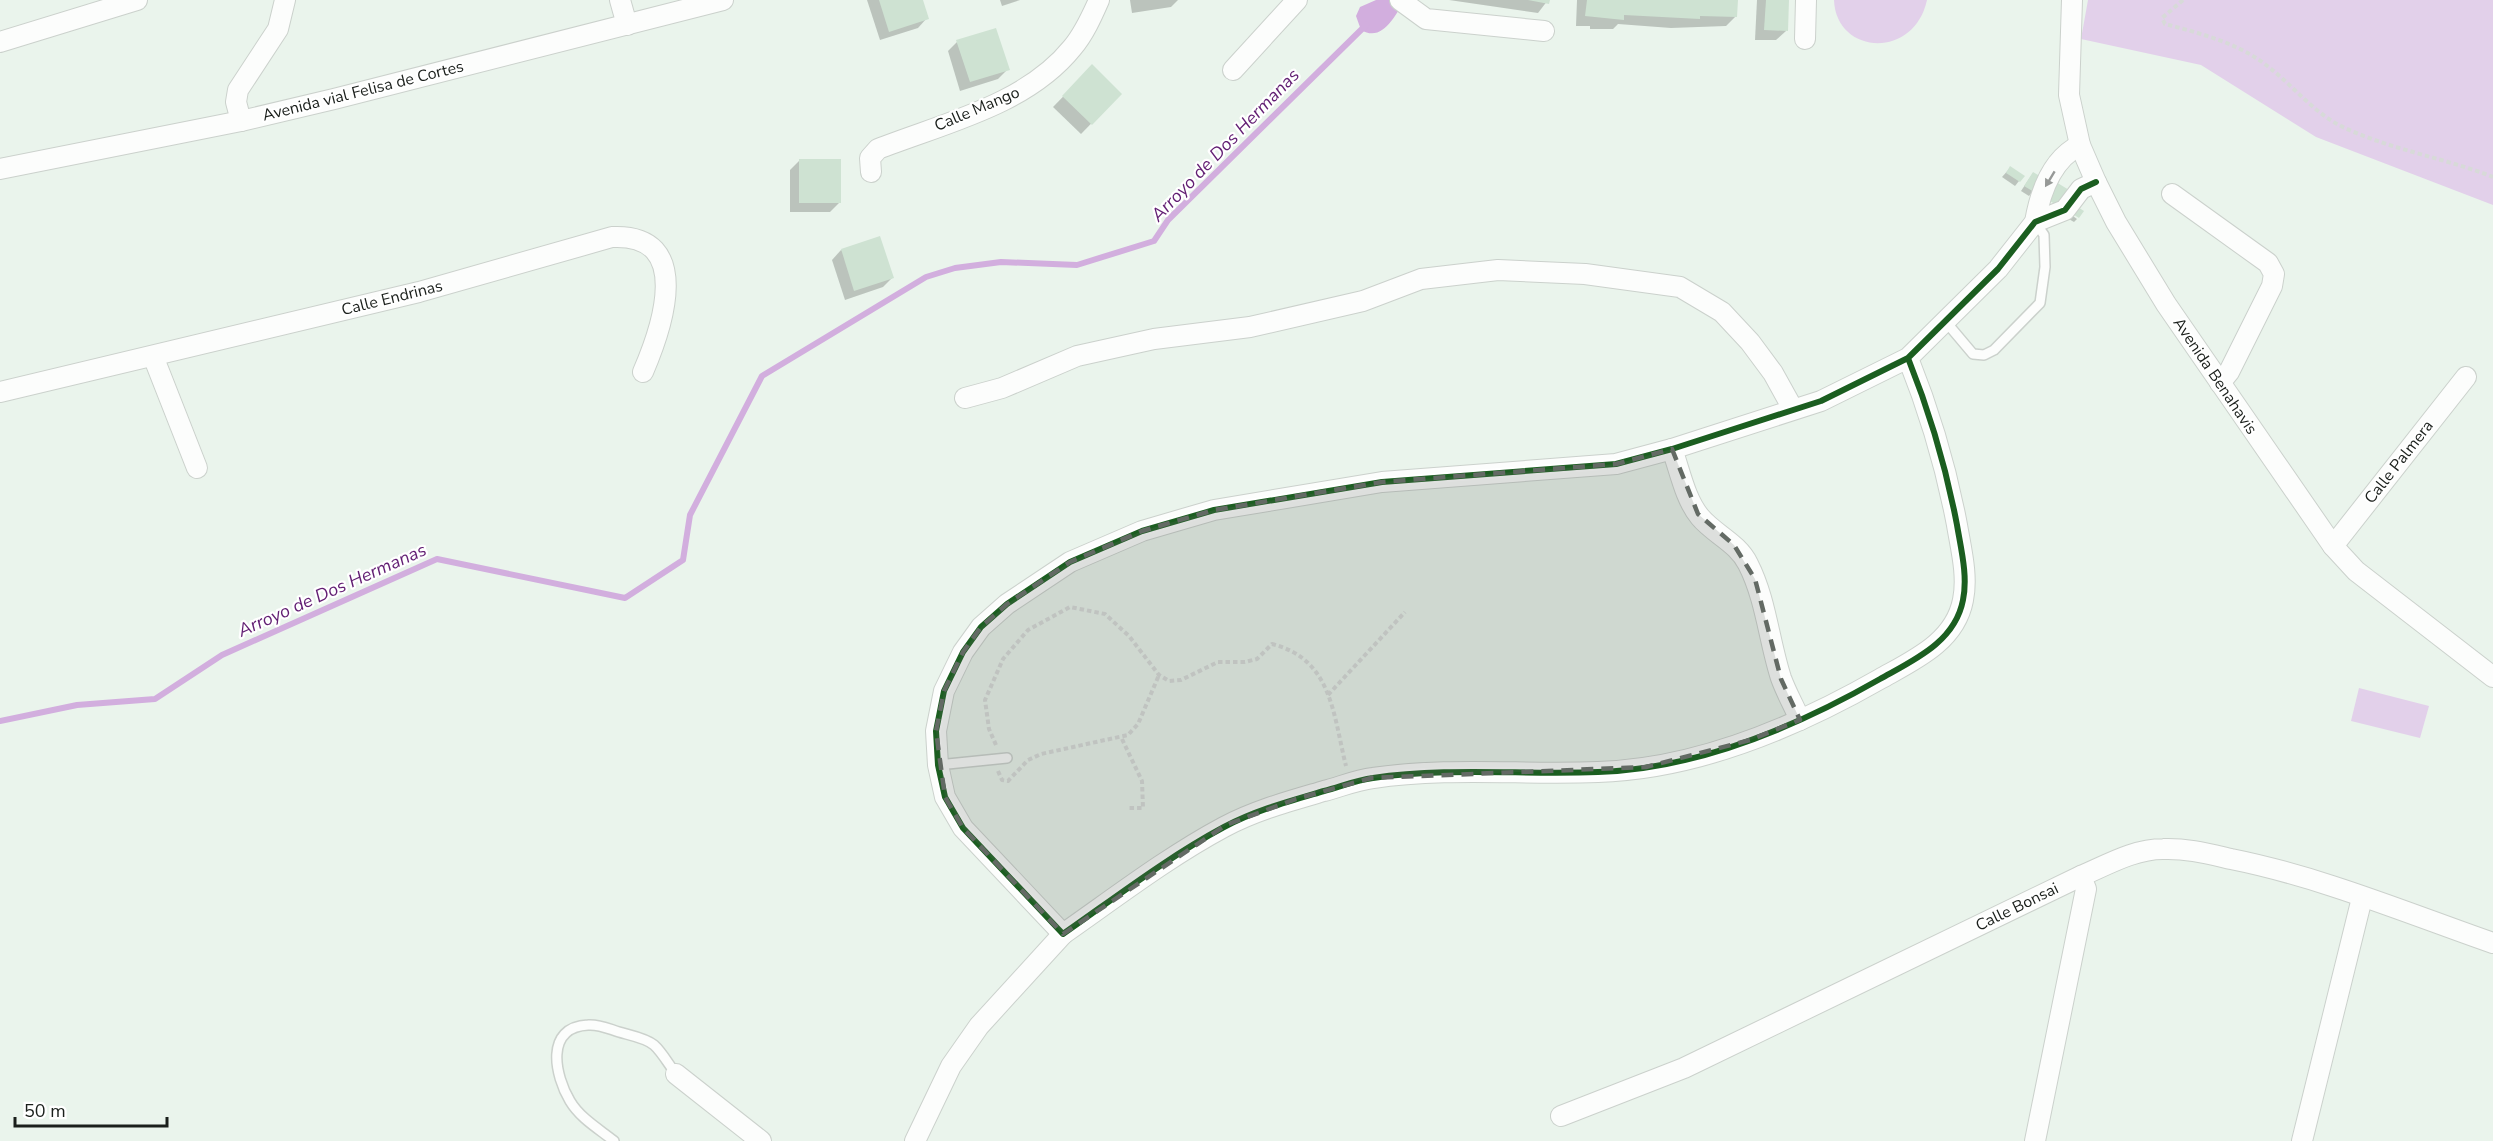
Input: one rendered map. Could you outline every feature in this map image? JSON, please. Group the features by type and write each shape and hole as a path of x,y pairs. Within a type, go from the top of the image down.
{"street":[{"path":"0,42 137,0"},
{"path":"241,121 236,102 238,90 278,29 285,0"},
{"path":"620,0 627,25"},
{"name":"Avenida vial Felisa de Cortes","path":"0,169 241,121 723,0"},
{"name":"Calle Mango","path":"871,172 870,158 878,149 1011,96 1050,71 1073,48 1099,0"},
{"path":"1233,70 1297,0"},
{"path":"1805,39 1806,0"},
{"name":"Avenida Benahavis","path":"2072,0 2069,95 2080,145 2116,222 2220,384 2333,546 2356,571 2493,677"},
{"path":"1403,3 1426,19 1544,31"},
{"path":"1063,934 963,828 945,797 938,765 936,730 944,691 963,652 981,627 1070,562 1142,531 1214,510 1382,482 1595,466 1672,449 1850,389 1908,358 1998,269 2035,222 2040,195 2066,152 2080,145"},
{"path":"2035,222 2065,210 2081,189 2097,182"},
{"path":"2172,194 2268,263 2274,274 2272,286 2229,372 2220,384"},
{"name":"Calle Endrinas","path":"0,392 419,292 612,237 624,236 635,238 651,247 665,271 664,312 656,343 643,372"},
{"path":"965,398 1002,388 1077,356 1154,339 1250,327 1363,301 1421,279 1498,270 1585,274 1680,287 1722,312 1773,374 1793,409"},
{"path":"153,356 197,468"},
{"path":"915,1141 951,1066 979,1026 1063,934 1176,856 1226,825 1265,808 1371,778 1428,774 1601,772 1646,767 1699,756 1750,740 1800,720 1850,696 1941,642 1955,621 1964,600 1964,566 1945,466 1927,404 1908,358"},
{"name":"Calle Palmera","path":"2333,546 2466,377"},
{"path":"1672,449 1688,497 1698,514 1712,529 1734,545 1747,560 1755,579 1781,679 1800,720"},
{"name":"Calle Bonsai","path":"1561,1116 1684,1068 2081,876 2134,853 2161,849 2186,850 2259,864 2493,944"},
{"path":"2035,1141 2086,889 2081,876"},
{"path":"2302,1141 2362,898"},
{"path":"676,1074 761,1141"}],"lane":[{"path":"1946,322 1972,354 1984,355 1994,350 2040,303 2045,267 2044,235 2035,222"},
{"path":"938,765 1007,758"},
{"path":"614,1141 584,1118 570,1102 555,1064 556,1053 567,1034 576,1027 598,1026 653,1043 676,1074"}],"path":[{"path":"2183,0 2162,18 2165,24 2197,32 2239,49 2265,64 2314,108 2343,127 2493,177"},
{"path":"1007,758 996,745 989,729 985,700 1003,659 1015,643 1028,630 1070,607 1105,614 1129,636 1159,675 1169,681 1181,680 1218,662 1245,662 1257,659 1272,644 1289,648 1309,661 1322,677 1350,784"},
{"path":"1328,696 1405,612"},
{"path":"996,759 1000,778 1006,782 1028,760 1041,754 1122,739 1138,724 1159,675"},
{"path":"1122,739 1142,781 1143,808 1129,808"}],"highlighted area":[{"path":"1672,449 1698,514 1734,545 1755,579 1781,679 1800,720 1750,740 1646,767 1371,778 1296,799 1226,825 1063,934 963,828 945,797 936,731 944,691 963,652 981,627 1007,604 1070,562 1142,531 1214,510 1382,482 1616,464"}],"shaded area":[{"path":"1376,0 1405,0 1387,26 1376,33 1369,33 1361,30 1356,16 1360,7"},
{"path":"1834,0 1927,0 1919,19 1907,33 1892,41 1876,43 1861,40 1848,32 1838,18"},
{"path":"2088,0 2493,0 2493,205 2316,137 2201,65 2081,39"},
{"path":"2359,688 2429,706 2420,738 2351,721"}],"building":[{"path":"879,0 923,0 929,19 889,32"},
{"path":"1528,0 1550,0 1549,4"},
{"path":"1587,0 1738,0 1737,17 1700,16 1700,19 1624,15 1624,20 1585,16"},
{"path":"1766,0 1789,0 1788,31 1764,30"},
{"path":"996,28 1010,70 970,82 956,40"},
{"path":"1092,64 1122,94 1092,125 1062,96"},
{"path":"799,159 841,159 841,203 799,203"},
{"path":"2010,166 2025,176 2020,182 2006,173"},
{"path":"2033,172 2043,178 2034,192 2024,186"},
{"path":"2056,182 2069,190 2058,206 2045,198"},
{"path":"2076,206 2084,211 2079,218 2071,213"},
{"path":"880,236 894,278 854,291 841,249"}],"waterway":[{"name":"Arroyo de Dos Hermanas","path":"0,721 77,705 155,699 222,655 437,559 625,598 683,560 690,515 762,376 926,277 955,268 1001,262 1077,265 1154,241 1168,220 1366,25"}],"cycle path":[{"path":"1908,358 1937,440 1953,503 1965,582 1959,615 1942,638 1919,657 1848,697 1780,729 1709,754 1635,769 1570,773 1429,773 1354,782 1273,806 1224,827 1162,864 1063,934 963,828 945,797 938,765 936,731 944,691 963,652 981,627 1007,604 1070,562 1142,531 1214,510 1382,482 1616,464 1672,449 1821,401 1908,358 1998,269 2035,222 2065,210 2081,189 2096,182"}]}
